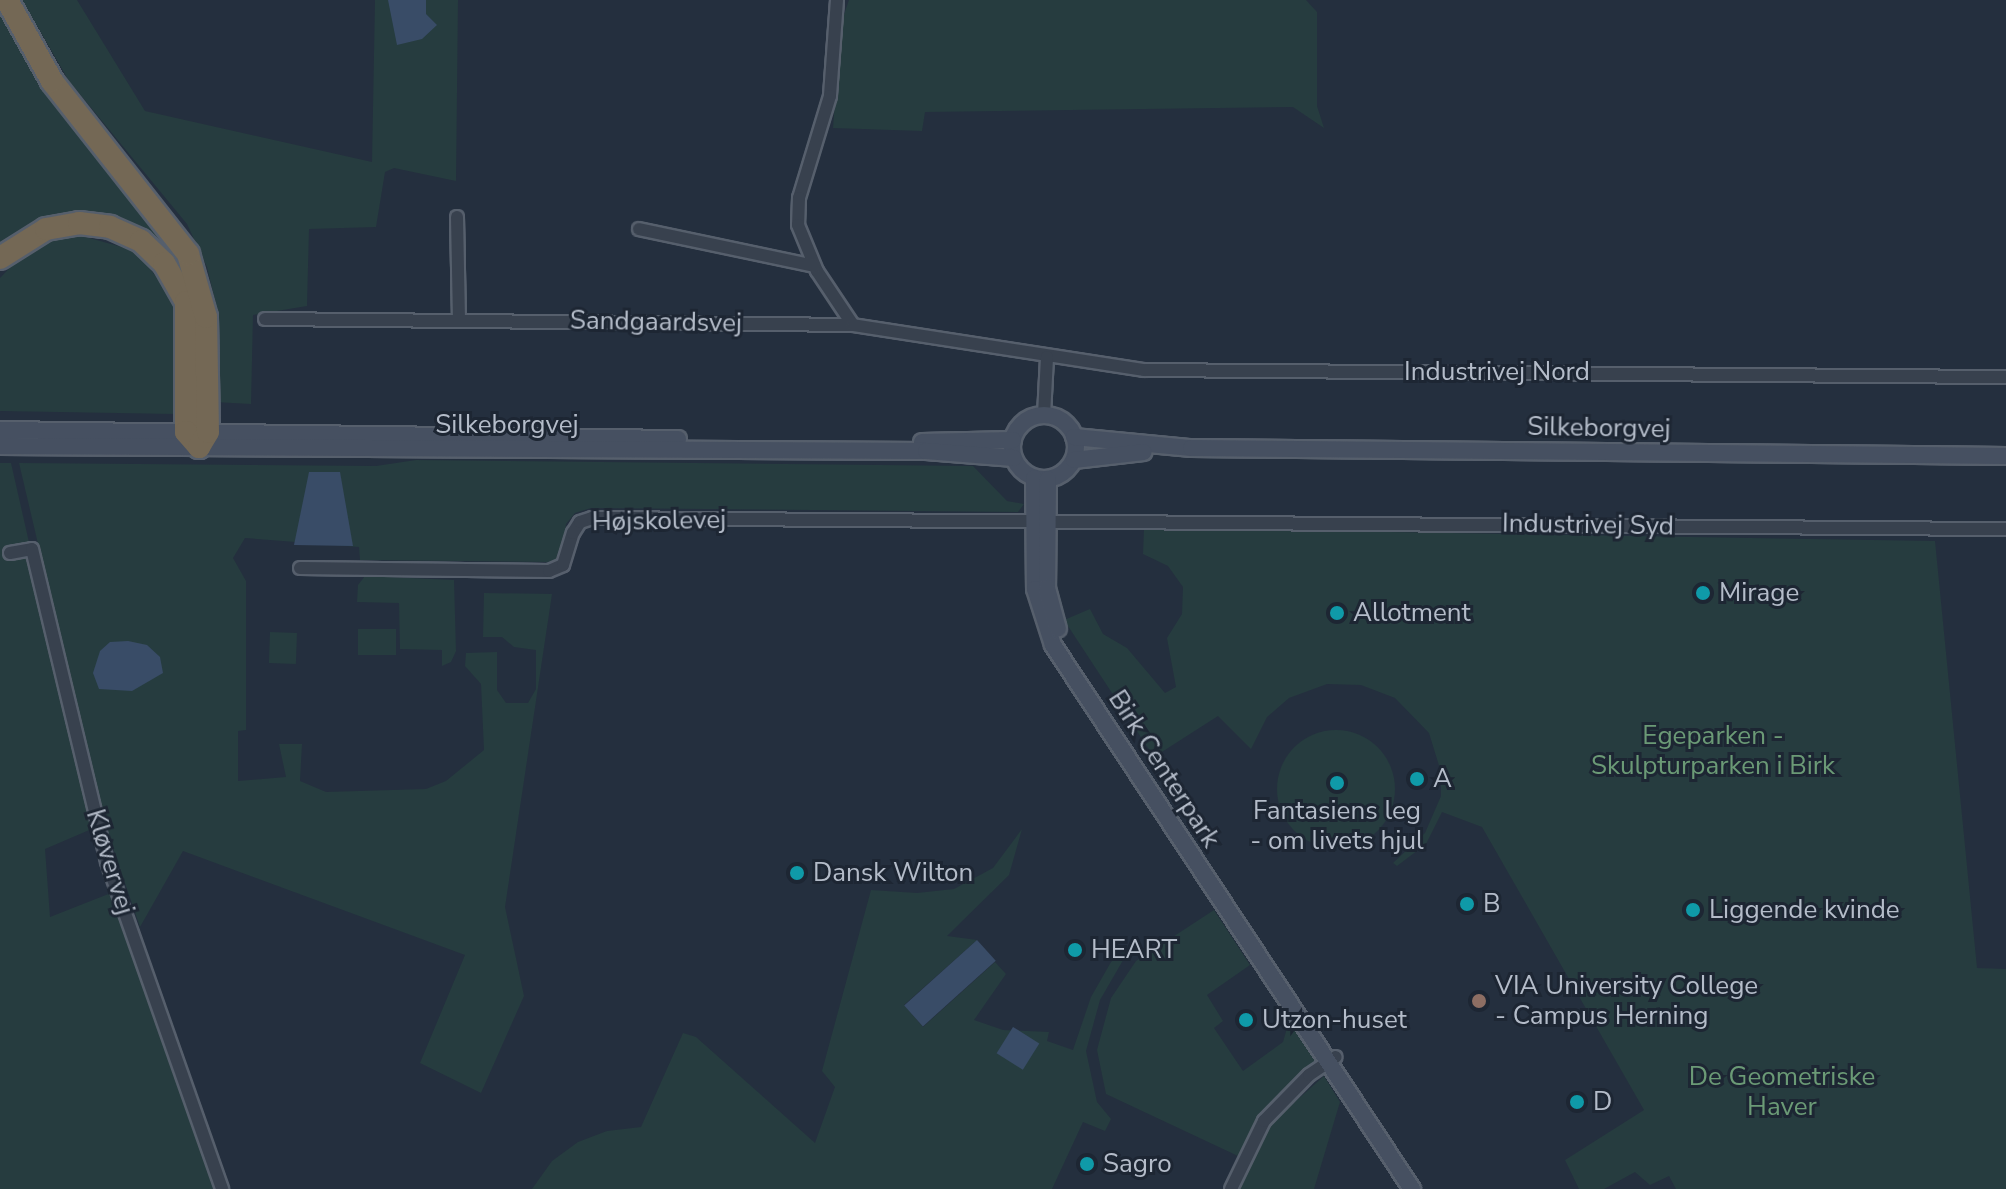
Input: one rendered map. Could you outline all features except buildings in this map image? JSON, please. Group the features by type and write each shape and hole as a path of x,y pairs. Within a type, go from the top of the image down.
{"highway":[{"path":"7,0 52,81 188,254 206,317 198,437"},
{"path":"0,258 46,229 79,223 110,227 149,249 164,263 186,302 198,437"}],"main road":[{"path":"1044,415 1061,420 1074,437 1074,460 1066,471 1041,478 1014,458 1013,440 1023,422 1044,415"},
{"name":"Silkeborgvej","path":"0,430 198,437 913,451 1014,458"},
{"name":"Silkeborgvej","path":"0,446 198,437 1013,440"},
{"name":"Silkeborgvej","path":"1074,437 1191,448 2006,456"},
{"name":"Silkeborgvej","path":"1074,460 1191,448"},
{"name":"Birk Centerpark","path":"1041,478 1047,588 1064,642 1412,1189"},
{"name":"Birk Centerpark","path":"1332,1060 1424,1189"}],"street":[{"path":"837,0 830,96 799,198 798,225 814,266 853,325"},
{"path":"457,217 459,319"},
{"path":"639,229 814,266"},
{"name":"Sandgaardsvej","path":"265,319 853,325 1047,357"},
{"path":"1044,415 1047,357"},
{"name":"Industrivej Nord","path":"1047,357 1144,370 2006,377"},
{"name":"Højskolevej","path":"300,568 549,571 563,565 573,533 580,522 592,518 1041,521"},
{"name":"Industrivej Syd","path":"1041,521 2006,529"},
{"name":"Kløvervej","path":"10,553 32,549 107,862 222,1189"},
{"path":"1231,1189 1264,1121 1332,1060"}],"green space":[{"path":"22,0 77,0 145,111 372,162 375,0 458,0 456,181 394,168 385,172 376,227 309,229 307,306 253,315 251,404 215,402 218,313 207,267 187,224 69,81"},
{"path":"849,0 1306,0 1317,12 1317,106 1324,128 1293,107 925,112 922,131 833,128 841,23"},
{"path":"0,5 168,238 187,277 165,252 80,214 39,220 0,245"},
{"path":"75,234 136,251 176,302 175,414 0,411 0,278 27,250 47,239"},
{"path":"416,460 973,466 1007,501 1024,504 1018,512 591,508 575,513 566,524 563,553 558,560 547,562 360,560 359,547 245,538 233,558 246,581 246,730 238,731 238,781 286,777 279,744 302,744 300,781 326,792 426,789 446,781 484,750 481,684 465,666 466,653 497,652 497,690 506,703 528,703 536,689 536,650 514,647 502,637 483,637 484,593 552,594 505,907 524,996 481,1093 420,1063 465,955 183,851 140,927 102,816 19,463 376,466"},
{"path":"0,463 11,463 94,828 45,849 50,917 111,893 219,1189 0,1189"},
{"path":"1144,528 1935,541 1977,968 2006,969 2006,1189 1676,1189 1669,1176 1650,1185 1635,1172 1604,1189 1579,1189 1565,1160 1644,1110 1482,827 1442,812 1426,844 1397,866 1393,863 1425,833 1441,796 1441,772 1429,733 1395,698 1361,685 1327,684 1289,698 1267,717 1251,749 1218,716 1154,757 1064,620 1090,609 1103,634 1127,648 1165,693 1176,687 1167,638 1182,614 1183,587 1168,566 1143,554"},
{"path":"365,576 454,580 456,651 451,662 442,666 442,650 400,649 399,603 357,602 358,585"},
{"path":"358,629 396,629 396,655 358,655"},
{"path":"270,632 297,633 296,664 269,663"},
{"path":"1336,730 1359,735 1378,747 1390,766 1395,789 1390,812 1378,831 1359,843 1336,848 1313,843 1294,831 1282,812 1277,789 1282,766 1294,747 1313,735"},
{"path":"1022,829 1009,875 947,936 977,940 904,1005 923,1027 995,962 1006,974 974,1020 1003,1030 1049,1032 1047,1041 1073,1050 1091,997 1111,962 1133,943 1100,1000 1086,1051 1097,1102 1111,1119 1105,1131 1083,1122 1052,1189 532,1189 552,1161 578,1142 607,1131 641,1127 683,1033 696,1037 815,1143 835,1087 822,1071 871,890 917,893 954,889 993,868"},
{"path":"1214,910 1250,965 1207,995 1223,1021 1214,1028 1243,1071 1283,1042 1289,1021 1316,1062 1264,1112 1238,1156 1106,1094 1097,1050 1111,998 1136,961"},
{"path":"1324,1076 1340,1102 1314,1189 1239,1189 1270,1124"}],"water":[{"path":"388,0 426,0 426,14 437,25 422,39 397,45"},
{"path":"309,472 340,472 353,546 294,545"},
{"path":"128,641 147,645 160,657 163,673 132,691 99,689 93,673 100,651 110,642"},
{"path":"977,940 996,961 923,1026 904,1006"},
{"path":"1013,1027 1039,1043 1023,1070 997,1053"}],"place":[{"name":"Mirage","path":"1703,593"},
{"name":"Allotment","path":"1337,613"},
{"name":"A","path":"1417,779"},
{"name":"Fantasiens leg - om livets hjul","path":"1337,783"},
{"name":"Dansk Wilton","path":"797,873"},
{"name":"B","path":"1467,904"},
{"name":"Liggende kvinde","path":"1693,910"},
{"name":"HEART","path":"1075,950"},
{"name":"VIA University College - Campus Herning","path":"1479,1001"},
{"name":"Utzon-huset","path":"1246,1020"},
{"name":"D","path":"1577,1102"},
{"name":"Sagro","path":"1087,1164"}],"park label":[{"name":"Egeparken - Skulpturparken i Birk","path":"1713,751"},
{"name":"De Geometriske Haver","path":"1782,1092"}]}
